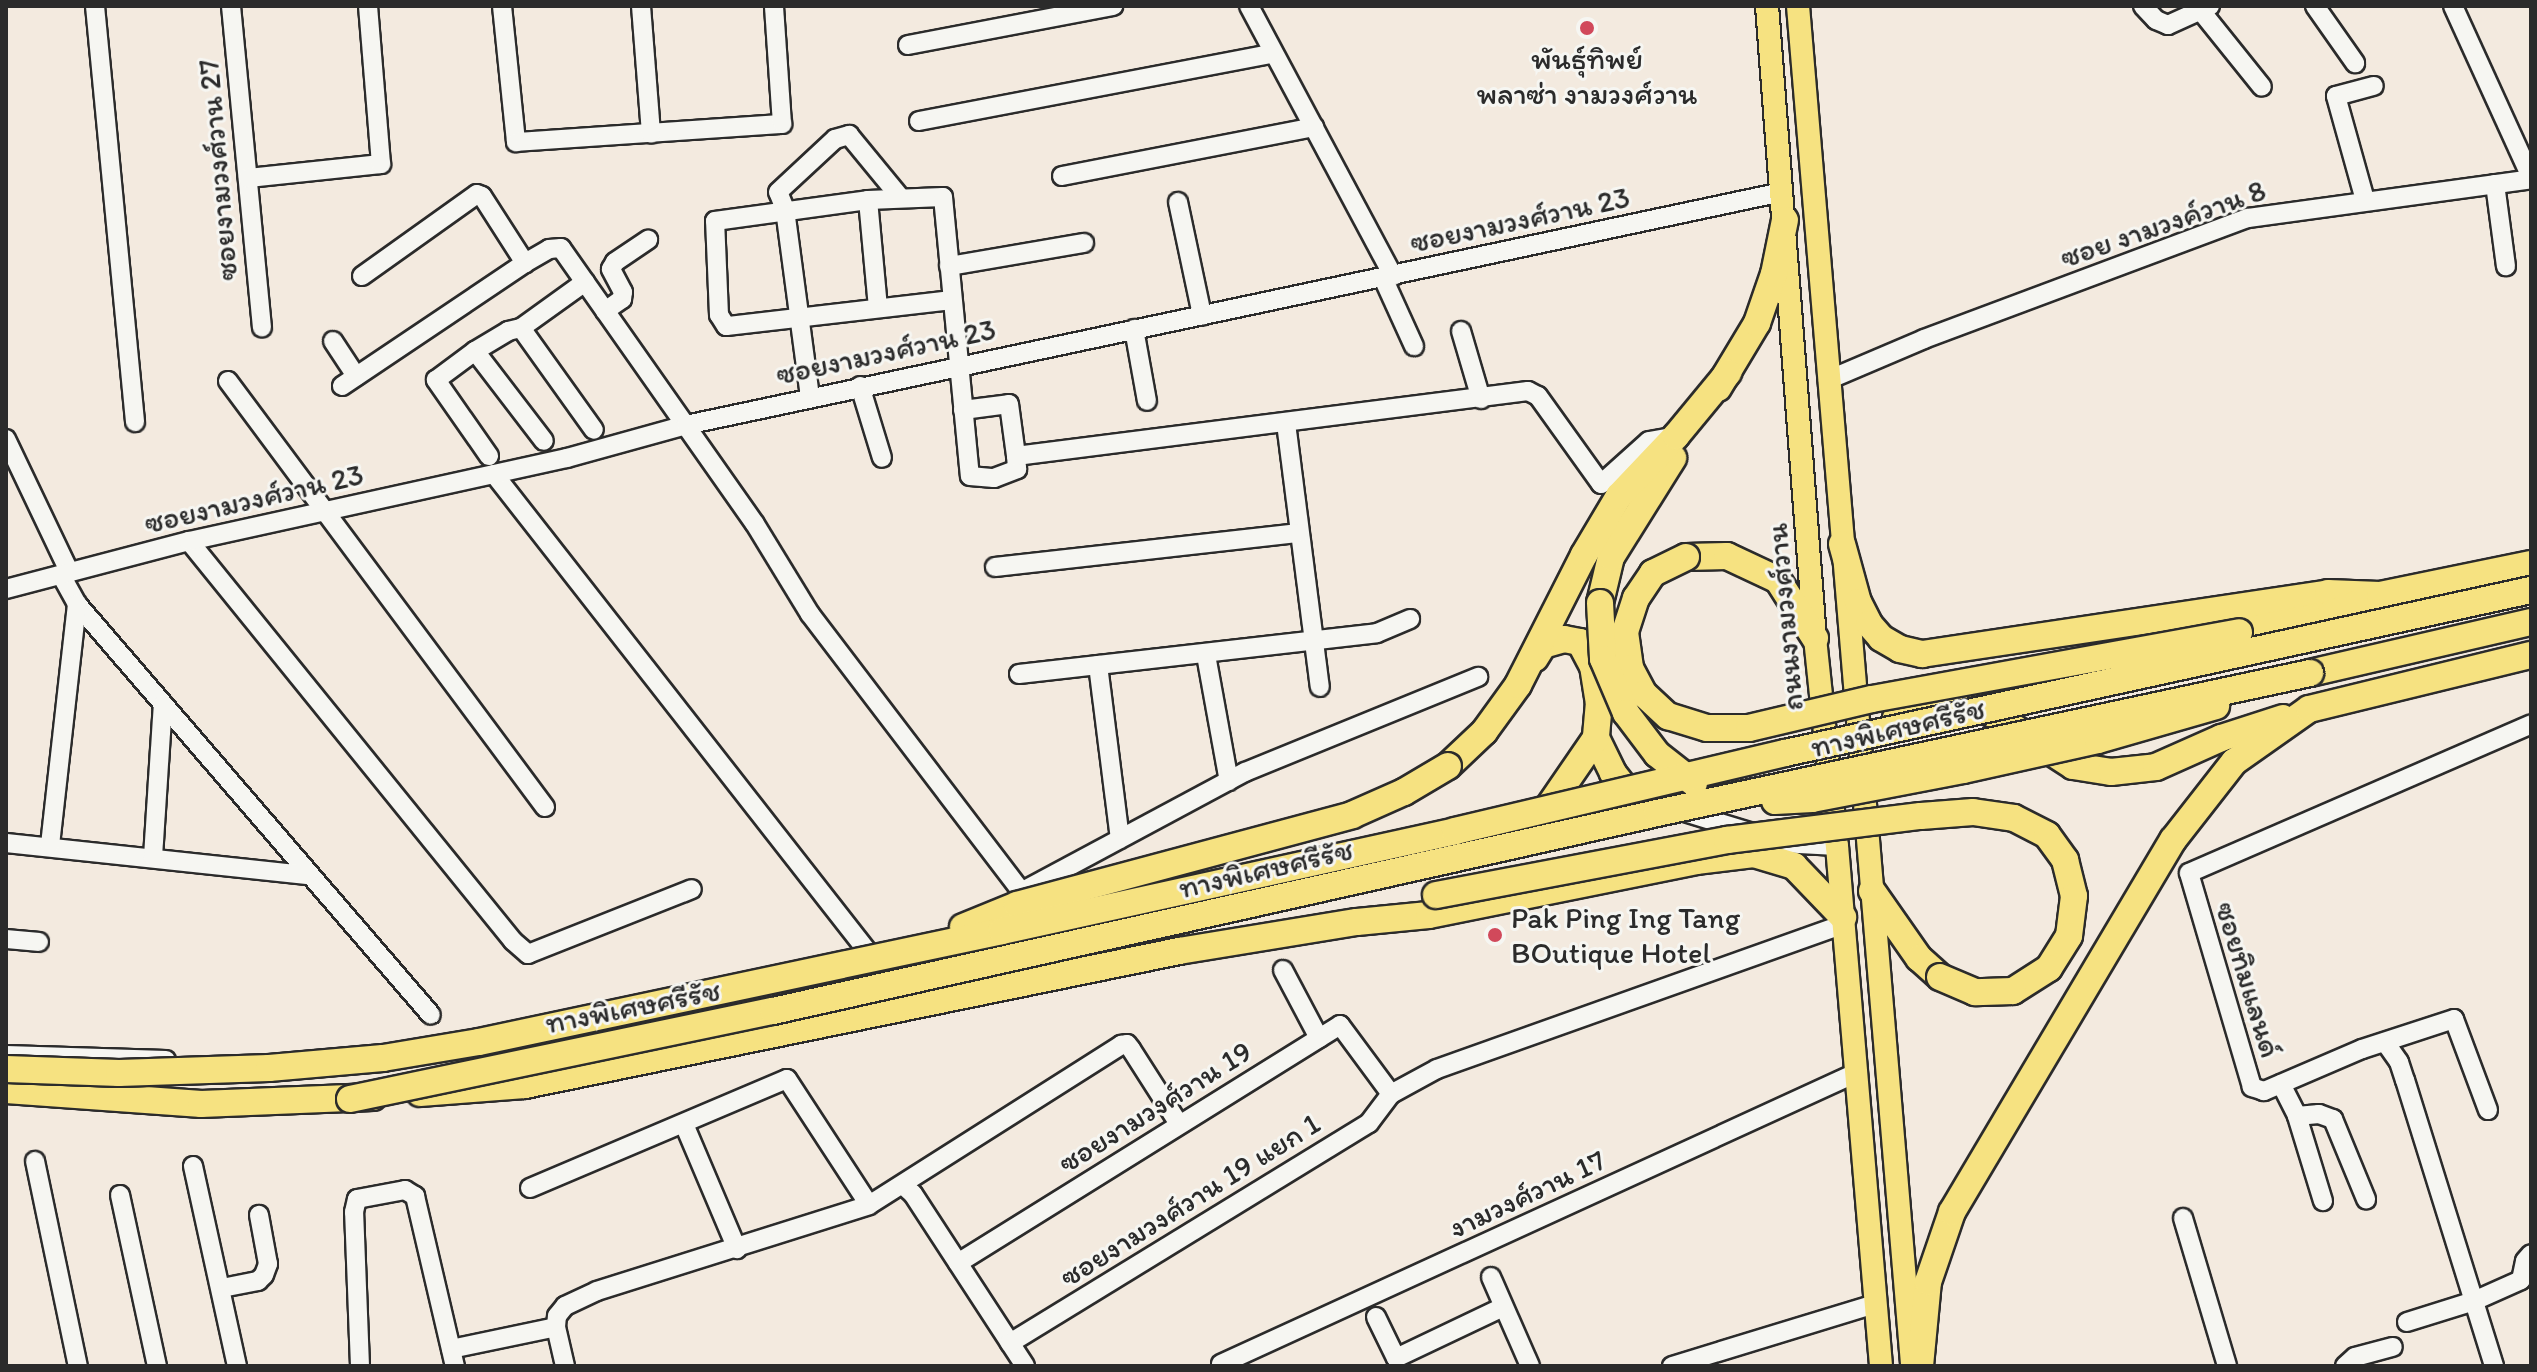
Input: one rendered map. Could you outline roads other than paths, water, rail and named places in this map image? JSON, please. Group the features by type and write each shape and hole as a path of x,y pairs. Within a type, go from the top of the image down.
{"highway":[{"path":"1785,220 1766,300 1757,323 1728,373 1636,512 1611,557 1600,603 1603,659 1626,713 1657,754 1681,776 1709,791 1769,801 1812,799 1884,787 2098,740 2229,703 2310,673"},
{"path":"1518,685 1584,555 1619,496 1676,436 1728,373"},
{"path":"1842,544 1858,602 1869,624 1890,644 1922,654 2328,593 2380,595"},
{"path":"1815,638 1778,580 1727,556 1686,557 1653,573 1636,598 1625,632 1630,668 1644,694 1668,716 1707,728 1749,728 1888,696 2330,614 2380,595 2531,564"},
{"name":"ทางพิเศษศรีรัช","path":"6,1069 188,1071 383,1058 555,1026 1440,835 1785,753 2531,590"},
{"name":"ทางพิเศษศรีรัช","path":"6,1090 201,1104 350,1099 759,1014 2531,622"},
{"path":"912,948 1017,905 1352,815 1404,792 1448,766 1484,732 1543,645 1564,639 1580,642 1593,666 1599,702 1596,738 1532,831"},
{"path":"1859,747 1892,719 1961,702 1985,709 2073,766 2111,772 2156,767 2221,738 2309,709 2531,655"},
{"path":"1920,1366 1928,1282 1952,1212 2133,906 2173,840 2234,762 2309,709"},
{"path":"1596,738 1613,773 1640,808"},
{"path":"350,1099 525,1085 1179,951 1304,932 1360,919 1436,895 1727,840 1921,816 1973,812 2014,818 2047,835 2065,860 2074,896 2069,936 2049,968 2013,991 1975,992 1940,977 1919,958 1872,891"},
{"path":"1304,932 1313,921 1307,894 1299,889 1304,883 1324,914 1333,919 1429,915 1696,861 1754,854 1794,866 1843,921"}],"main road":[{"name":"ถนนงามวงศ์วาน","path":"1767,6 1815,638 1837,846 1881,1366"},
{"name":"ถนนงามวงศ์วาน","path":"1798,6 1912,1366"}],"street":[{"path":"95,6 135,422"},
{"name":"ซอยงามวงศ์วาน 27","path":"231,6 262,328"},
{"path":"248,178 381,164 368,6"},
{"path":"502,6 514,141 782,124 774,6"},
{"path":"641,6 651,134"},
{"path":"908,45 1113,6"},
{"path":"1249,6 1314,127 1388,277 1414,346"},
{"path":"2143,6 2156,20 2168,25 2206,8 2262,87"},
{"path":"2315,6 2355,63"},
{"path":"2453,6 2531,178"},
{"path":"919,121 1274,53"},
{"path":"2365,200 2336,96 2374,86"},
{"path":"1062,176 1314,127"},
{"path":"810,397 797,319 785,209 778,192 835,139 849,135 900,197"},
{"name":"ซอย งามวงค์วาน 8","path":"1828,380 1924,339 2248,218 2531,178"},
{"path":"2495,184 2506,266"},
{"name":"ซอยงามวงศ์วาน 23","path":"6,589 189,541 322,512 492,465 1782,192"},
{"path":"362,276 477,194 482,196 525,263"},
{"path":"952,300 726,326 719,315 715,221 868,200 943,197 952,300 959,364 963,410 970,476 994,478 1017,469 1009,404 963,410"},
{"path":"868,200 878,308"},
{"path":"1178,202 1202,315"},
{"path":"605,311 622,299 623,292 611,269 615,262 648,240"},
{"path":"949,266 1084,243"},
{"path":"333,341 349,381 525,263 549,249 561,248 755,524 810,614 1023,891 1052,934"},
{"path":"585,282 521,328 508,331 475,351 436,380 492,465 880,969"},
{"path":"521,328 594,430"},
{"path":"1134,329 1147,401"},
{"path":"1461,331 1481,399"},
{"path":"475,351 544,441"},
{"path":"228,381 322,512 545,807"},
{"path":"860,386 882,458"},
{"path":"1016,456 1534,393 1601,484 1649,441 1676,436"},
{"path":"1286,423 1320,687"},
{"path":"6,439 77,604 307,875 431,1015"},
{"path":"995,567 1299,533"},
{"path":"189,541 513,941 528,954 692,889"},
{"path":"50,845 77,604"},
{"path":"1019,674 1206,655 1377,633 1410,619"},
{"path":"1206,655 1229,781"},
{"path":"1098,665 1120,839"},
{"path":"1023,891 1229,781 1478,677"},
{"path":"153,857 163,704"},
{"name":"ซอยทิมแลนด์","path":"2488,1110 2454,1019 2362,1049 2264,1091 2252,1087 2189,873 2531,724"},
{"path":"6,1055 364,1068 546,1039 1304,883 1640,808 1691,812 1780,843 1837,846"},
{"path":"6,843 50,845 307,875"},
{"path":"1391,1094 1437,1069 1843,921"},
{"path":"6,939 39,942"},
{"path":"1283,970 1319,1038"},
{"name":"ซอยงามวงศ์วาน 19","path":"958,1263 1319,1038 1344,1026 1391,1094"},
{"path":"2385,1042 2399,1062 2494,1366"},
{"path":"565,1366 556,1327 557,1316 565,1306 597,1291 869,1205 1127,1044 1179,1124"},
{"name":"งามวงศ์วาน 17","path":"1221,1364 1856,1073"},
{"path":"530,1188 787,1079 869,1205"},
{"path":"2281,1084 2297,1116 2323,1201"},
{"name":"ซอยงามวงศ์วาน 19 แยก 1","path":"1010,1343 1369,1123 1391,1094"},
{"path":"2297,1116 2319,1114 2333,1119 2366,1199"},
{"path":"684,1124 737,1249"},
{"path":"35,1161 78,1366"},
{"path":"193,1166 237,1366"},
{"path":"903,1185 913,1194 1025,1366"},
{"path":"360,1366 354,1212 357,1199 405,1190 415,1196 453,1357 556,1327"},
{"path":"120,1195 157,1366"},
{"path":"222,1288 258,1281 264,1275 268,1264 259,1215"},
{"path":"2183,1218 2227,1366"},
{"path":"2407,1322 2474,1301 2521,1280 2525,1261 2531,1254"},
{"path":"1491,1277 1530,1366"},
{"path":"1672,1366 1875,1304"},
{"path":"1376,1317 1398,1362 1503,1307"},
{"path":"2345,1366 2355,1357 2393,1347"}],"place":[{"name":"พันธุ์ทิพย์ พลาซ่า งามวงศ์วาน","path":"1587,28"},
{"name":"Pak Ping Ing Tang BOutique Hotel","path":"1495,935"}]}
